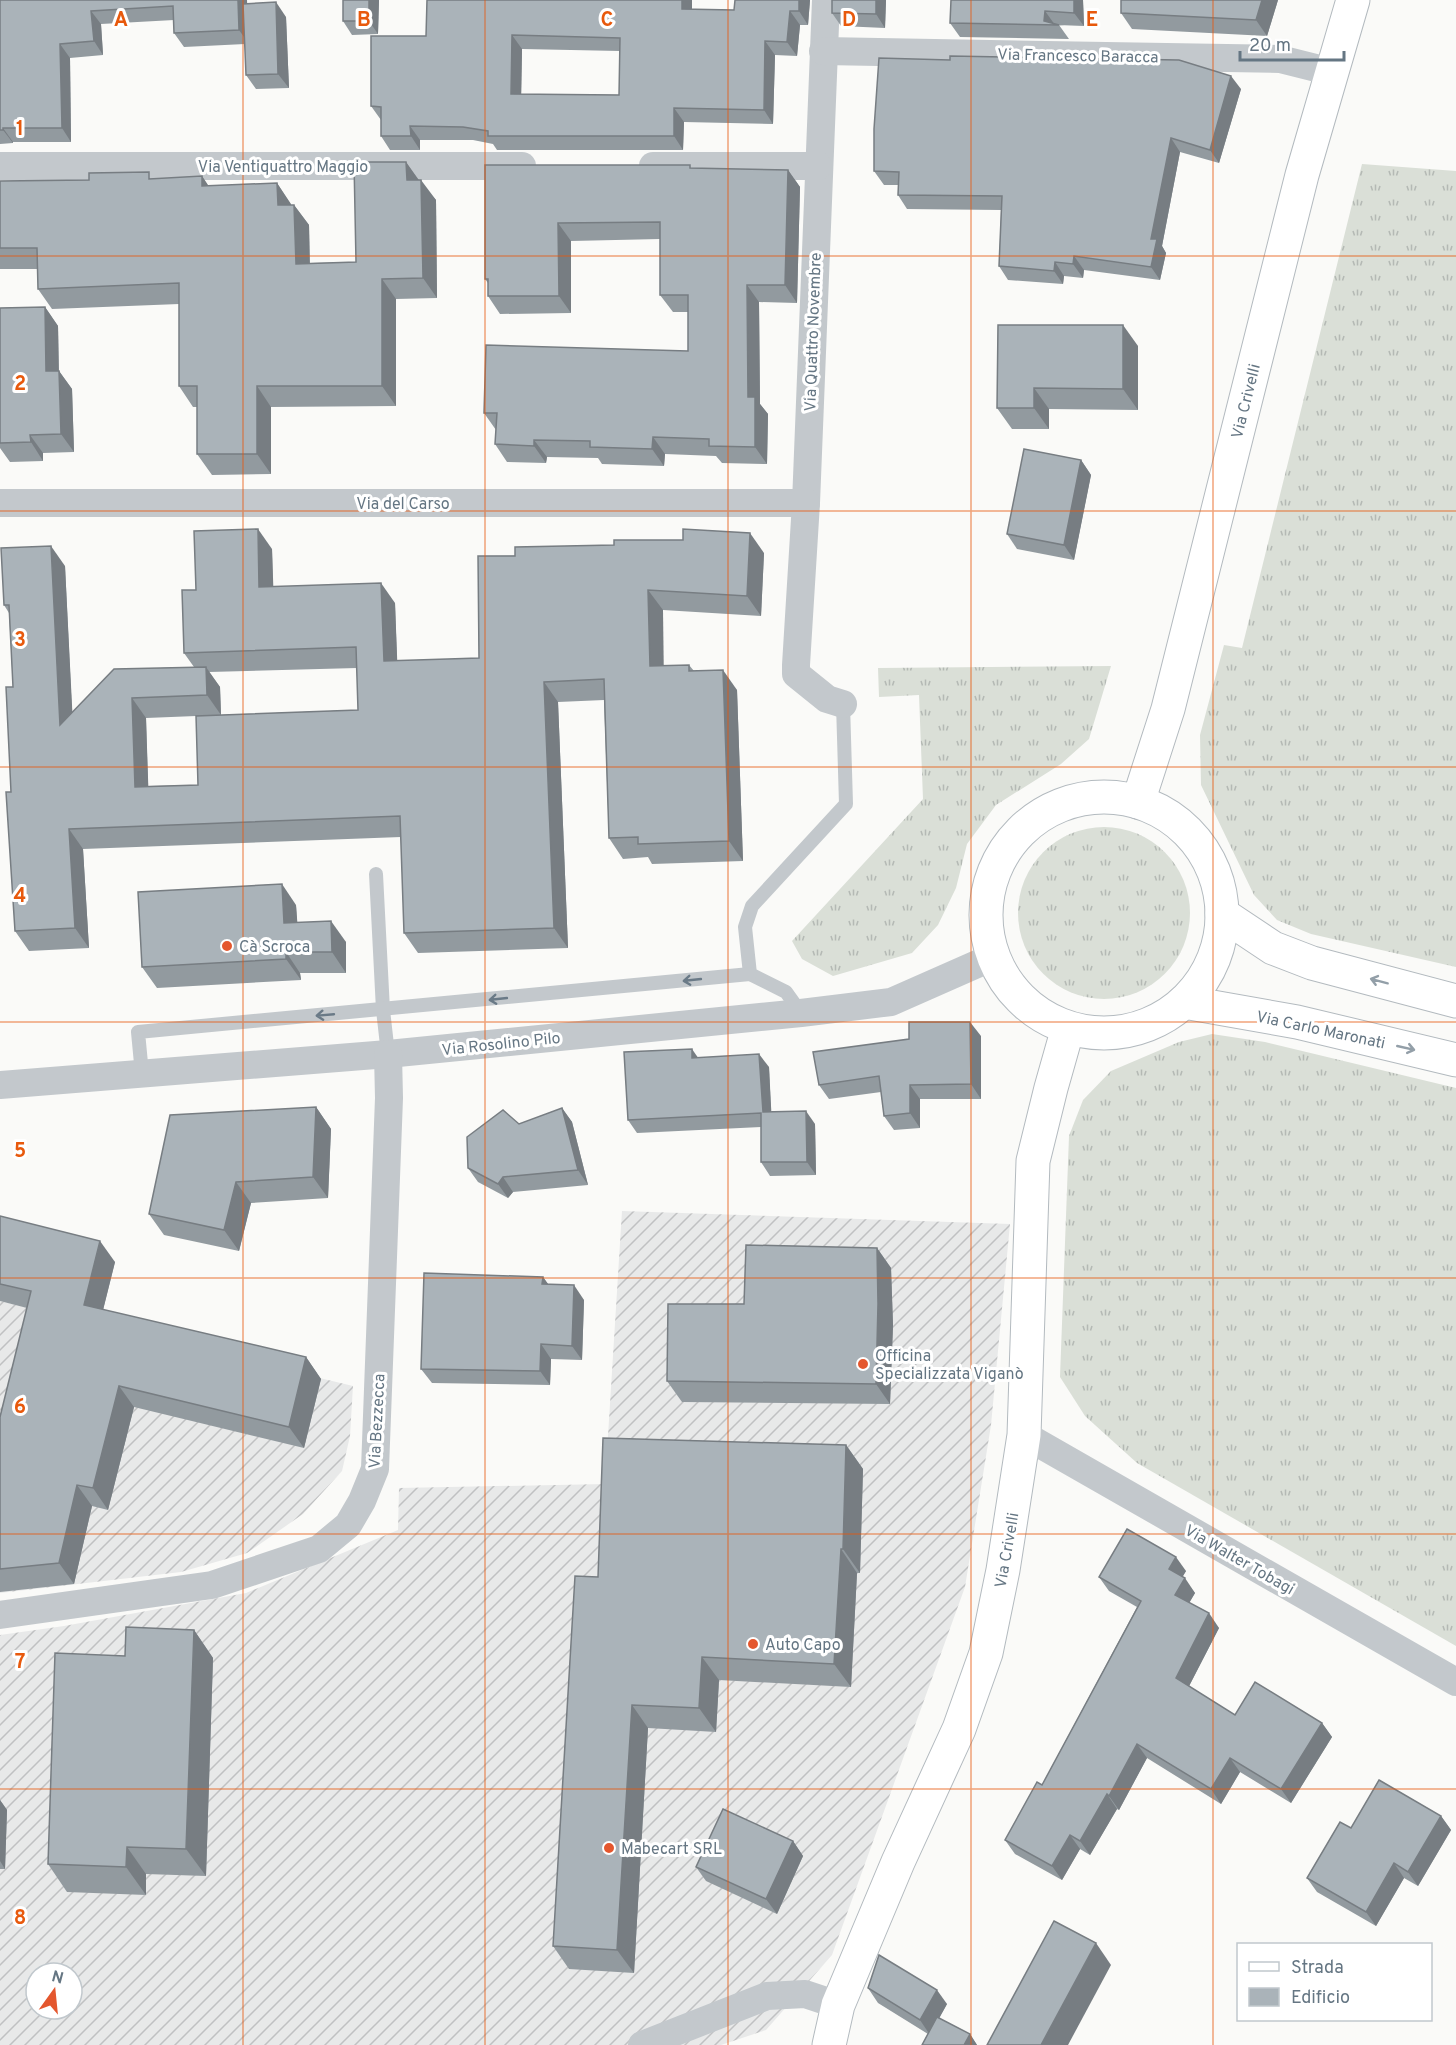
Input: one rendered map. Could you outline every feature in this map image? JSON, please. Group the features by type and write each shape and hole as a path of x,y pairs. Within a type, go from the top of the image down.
{"street":[{"name":"Via Quattro Novembre","path":"826,0 806,503 796,674 827,699 843,704"},
{"name":"Via Crivelli","path":"1138,802 1168,709 1299,187 1353,0"},
{"name":"Via Francesco Baracca","path":"823,51 1280,59 1332,72"},
{"name":"Via Ventiquattro Maggio","path":"0,166 549,166"},
{"path":"632,166 818,166"},
{"name":"Via del Carso","path":"0,503 806,503"},
{"path":"1106,797 1138,802 1172,819 1198,844 1216,877 1222,914 1218,946 1205,977 1184,1002 1159,1020 1130,1031 1099,1033 1068,1028 1044,1017 1022,1001 1005,981 993,957 986,925 988,892 998,861 1017,834 1043,814 1073,801 1106,797"},
{"path":"1222,914 1273,948 1312,963 1456,1001"},
{"name":"Via Rosolino Pilo","path":"0,1085 388,1054 891,1002 993,957"},
{"name":"Via Carlo Maronati","path":"1184,1002 1297,1022 1456,1060"},
{"name":"Via Crivelli","path":"829,2045 838,2005 898,1863 959,1729 986,1653 1003,1570 1024,1435 1033,1161 1068,1028"},
{"name":"Via Bezzecca","path":"0,1616 212,1585 320,1549 348,1525 362,1501 375,1469 389,1098 388,1054"},
{"name":"Via Walter Tobagi","path":"1024,1435 1456,1682"},
{"path":"642,2045 767,1996 805,1994 838,2005"}],"lane":[{"path":"750,974 745,927 752,906 846,804 843,704"},
{"path":"376,874 383,1010 388,1054"},
{"path":"142,1074 138,1032 750,974 786,992 801,1013"}],"shaded area":[{"path":"622,1211 1010,1224 991,1425 965,1587 832,1955 766,2030 721,2045 0,2045 0,1635 64,1626 246,1593 398,1530 399,1488 605,1484"},
{"path":"0,1301 353,1386 350,1436 342,1471 303,1514 247,1553 181,1572 0,1593"}],"green space":[{"path":"1362,164 1456,171 1456,967 1311,934 1277,920 1254,895 1201,785 1200,735 1224,645 1242,648"},
{"path":"1111,666 1089,739 1061,764 996,805 967,844 956,888 938,925 912,953 833,976 802,959 792,941 923,799 919,695 879,697 878,668"},
{"path":"1104,827 1121,828 1137,833 1152,841 1165,852 1176,865 1184,880 1189,896 1189,930 1184,946 1176,961 1165,974 1152,985 1137,993 1121,998 1104,999 1087,998 1071,993 1056,985 1043,974 1032,961 1024,946 1019,930 1018,913 1019,896 1024,880 1032,865 1043,852 1056,841 1071,833 1087,828"},
{"path":"1212,1034 1265,1042 1456,1088 1456,1646 1137,1463 1085,1416 1060,1377 1069,1136 1083,1100 1111,1071 1179,1042"}],"building":[{"path":"0,0 238,0 239,30 174,33 173,6 91,11 94,41 60,44 62,128 3,128 0,130"},
{"path":"343,0 369,0 369,21 343,21"},
{"path":"427,0 682,0 682,9 734,10 735,0 799,0 799,11 790,11 787,42 765,41 764,110 674,108 674,136 488,136 488,131 463,127 410,126 411,136 381,136 381,107 371,106 371,36 426,36","holes":["512,35 620,38 619,95 511,94"]},
{"path":"832,0 876,0 876,14 832,13"},
{"path":"951,0 1074,0 1074,13 1045,11 1044,21 1059,25 950,23"},
{"path":"1121,0 1262,0 1256,20 1121,13"},
{"path":"276,2 278,74 246,75 243,4"},
{"path":"950,56 1179,60 1231,76 1210,150 1171,138 1151,239 1157,239 1151,267 1074,256 1073,264 1055,262 1054,271 999,266 1002,196 898,195 899,172 874,171 874,129 879,58 950,60"},
{"path":"354,162 406,162 407,180 421,180 423,278 382,279 382,386 257,386 257,454 197,454 197,386 179,386 179,283 38,289 37,248 0,248 0,181 89,180 89,173 149,172 149,179 202,176 202,186 277,183 278,205 294,205 296,264 356,262"},
{"path":"485,165 690,165 690,168 788,170 785,285 747,285 748,397 755,397 755,447 709,446 709,439 653,437 652,449 590,447 590,441 534,440 534,446 495,444 497,413 484,413 486,345 688,351 688,295 660,295 660,222 558,223 559,296 488,296 488,279 485,279"},
{"path":"45,307 46,371 59,371 61,434 30,435 31,442 0,443 0,308"},
{"path":"998,325 1123,325 1123,389 1034,388 1034,408 997,408"},
{"path":"1024,449 1081,460 1064,545 1007,534"},
{"path":"258,529 259,587 381,583 384,661 479,658 478,556 515,556 515,547 614,545 614,540 683,540 683,529 750,533 747,596 648,590 650,666 689,665 689,671 723,670 729,841 638,844 638,837 609,838 604,679 544,682 554,928 404,933 400,816 69,829 75,928 15,931 6,792 11,792 6,687 13,687 9,605 4,605 1,548 51,546 60,725 114,669 206,667 207,695 132,698 135,787 198,785 196,716 358,710 356,647 184,653 182,590 196,590 194,531"},
{"name":"Cà Scroca","path":"282,884 284,923 331,921 332,952 286,952 286,959 142,967 138,892"},
{"path":"909,1022 970,1022 971,1084 910,1085 910,1113 884,1116 879,1076 819,1085 813,1052 909,1039"},
{"path":"692,1049 692,1058 759,1054 763,1112 806,1111 807,1162 761,1162 761,1113 628,1120 624,1052"},
{"path":"316,1107 313,1177 236,1182 224,1230 149,1214 170,1115"},
{"path":"562,1108 578,1170 503,1177 498,1184 468,1168 467,1137 503,1110 519,1124"},
{"path":"0,1216 100,1241 84,1305 306,1357 289,1427 119,1386 93,1488 77,1485 59,1563 0,1569 0,1417 31,1291 0,1284"},
{"path":"746,1245 877,1248 876,1384 667,1381 668,1304 744,1304"},
{"path":"424,1273 543,1277 542,1284 574,1285 572,1346 541,1344 540,1371 421,1369"},
{"path":"603,1438 846,1445 843,1549 841,1549 834,1664 702,1657 699,1708 632,1705 617,1950 553,1946 575,1576 598,1577"},
{"path":"1127,1529 1176,1557 1169,1569 1185,1578 1175,1595 1209,1613 1176,1678 1235,1715 1255,1682 1322,1723 1281,1789 1230,1758 1211,1789 1137,1744 1109,1796 1107,1794 1080,1841 1070,1835 1052,1866 1005,1840 1037,1782 1042,1785 1141,1601 1099,1577"},
{"path":"126,1627 194,1630 186,1849 127,1847 126,1867 48,1864 55,1653 125,1656"},
{"path":"1379,1780 1441,1816 1408,1872 1394,1863 1366,1912 1307,1878 1340,1822 1351,1828"},
{"path":"723,1809 793,1841 766,1899 696,1867"},
{"path":"1054,1921 1096,1943 1041,2045 987,2045"},
{"path":"879,1955 937,1990 920,2020 868,1988"},
{"path":"937,2017 970,2034 964,2045 922,2045"}],"place":[{"name":"Cà Scroca","path":"227,946"},
{"name":"Officina Specializzata Viganò","path":"863,1364"},
{"name":"Auto Capo","path":"753,1644"},
{"name":"Mabecart SRL","path":"609,1848"}]}
